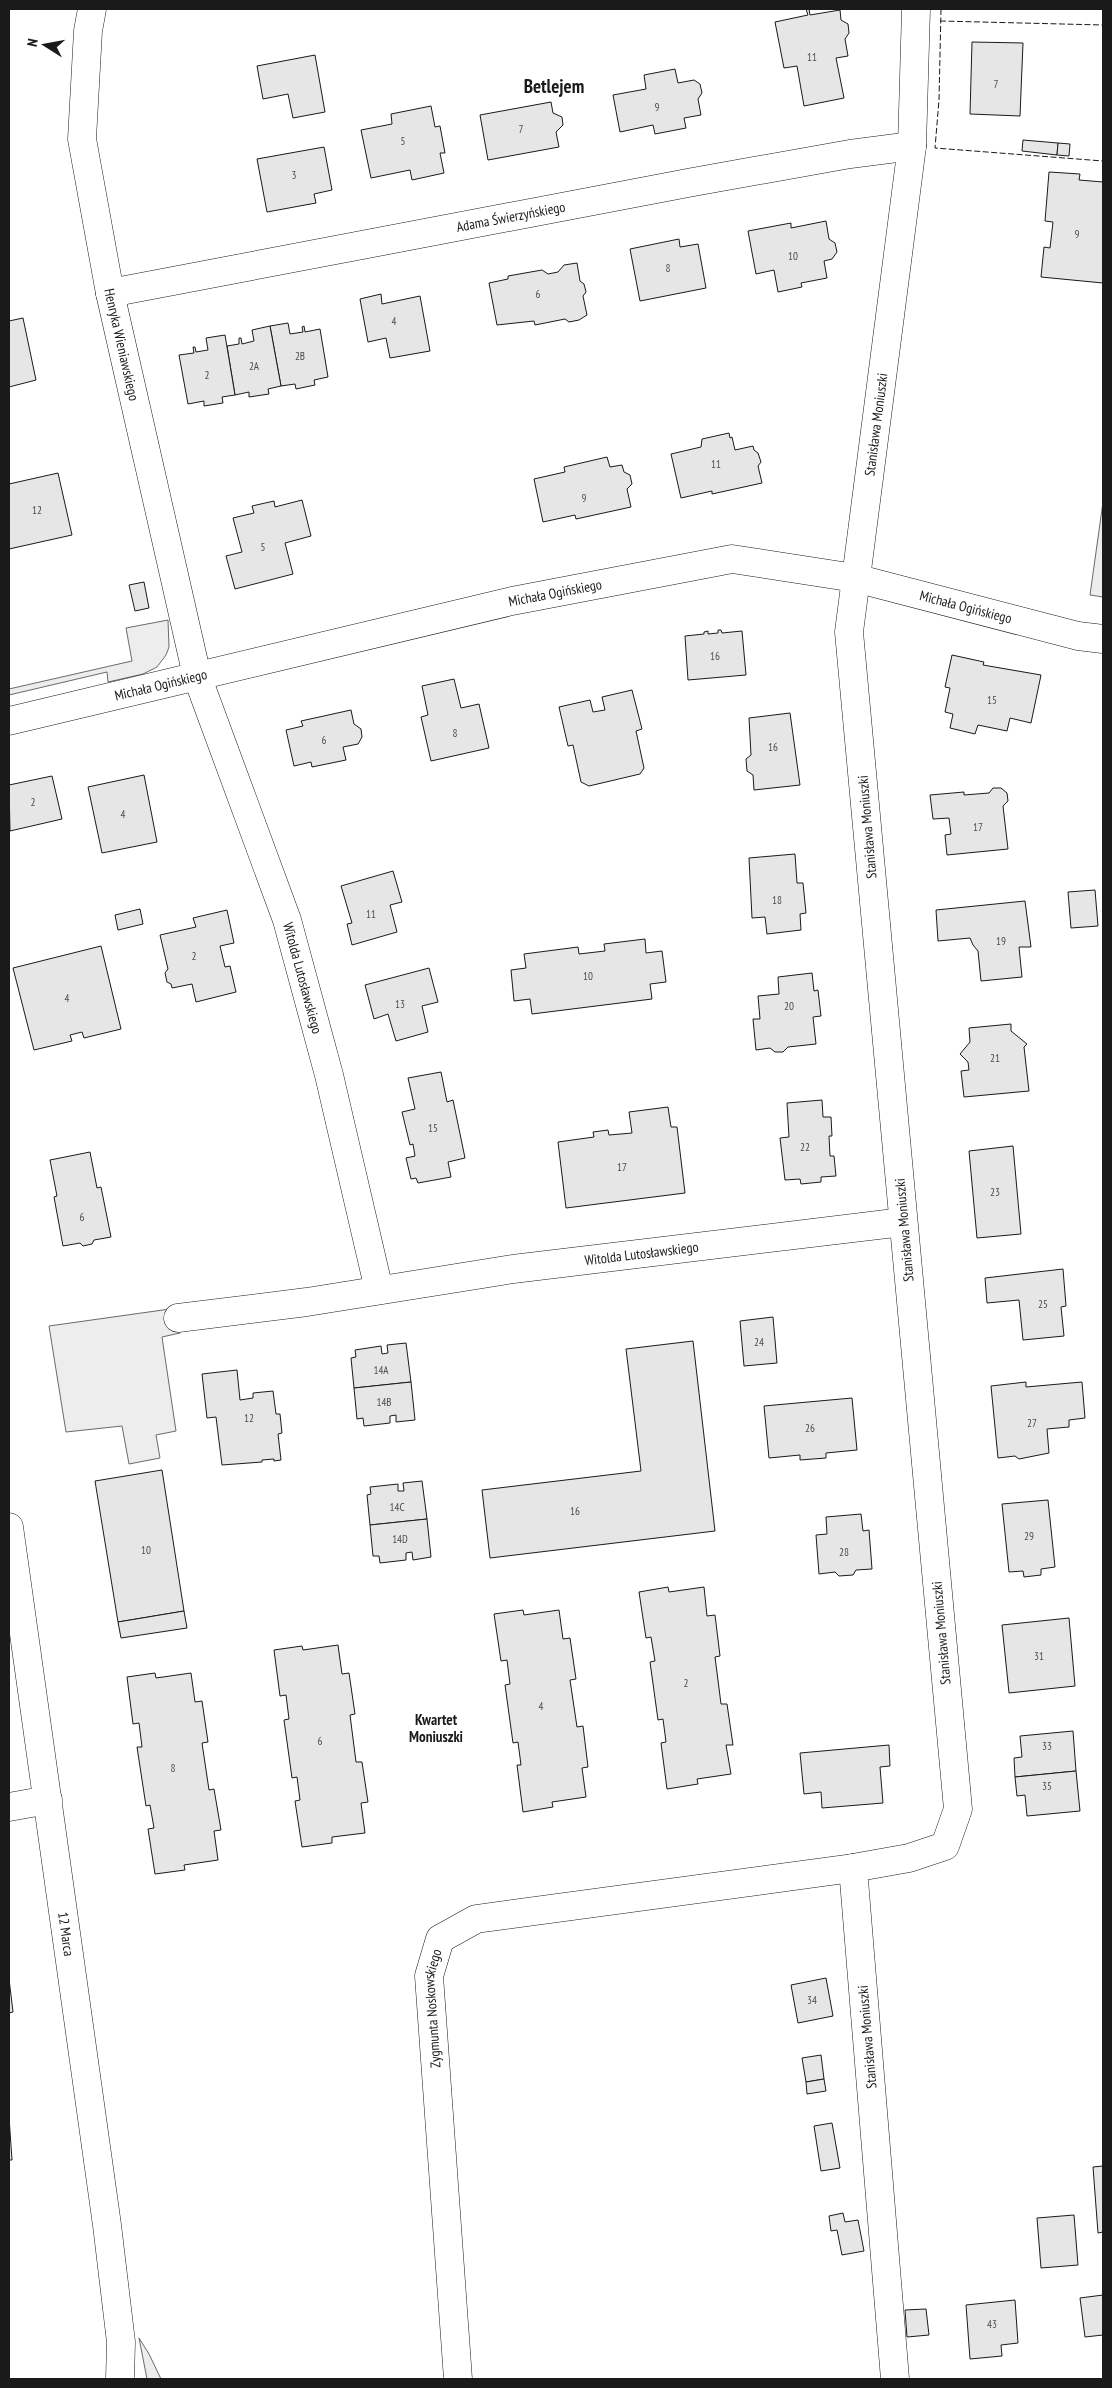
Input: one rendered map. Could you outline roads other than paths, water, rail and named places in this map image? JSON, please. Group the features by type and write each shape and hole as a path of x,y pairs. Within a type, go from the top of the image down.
{"street":[{"name":"Henryka Wieniawskiego","path":"92,9 88,31 82,139 110,293 197,676"},
{"name":"Stanisława Moniuszki","path":"895,2379 853,1868 909,1858 944,1846 958,1809 849,632 912,146 916,9"},
{"name":"Adama Świerzyńskiego","path":"110,293 693,182 850,154 912,146"},
{"name":"Michała Ogińskiego","path":"9,721 512,601 732,559 855,578 1078,636 1103,639"},
{"name":"Witolda Lutosławskiego","path":"197,676 287,920 329,1075 379,1290"},
{"name":"Witolda Lutosławskiego","path":"178,1318 513,1269 903,1222"},
{"name":"12 Marca","path":"9,1527 108,2225 121,2342 120,2379"},
{"path":"9,1807 48,1800"},
{"name":"Zygmunta Noskowskiego","path":"458,2379 430,1976 440,1939 476,1920 853,1868"},
{"name":"12 Marca","path":"121,2342 132,2379"}],"district":[{"name":"Betlejem","path":"554,86"},
{"name":"Kwartet Moniuszki","path":"436,1728"}]}
